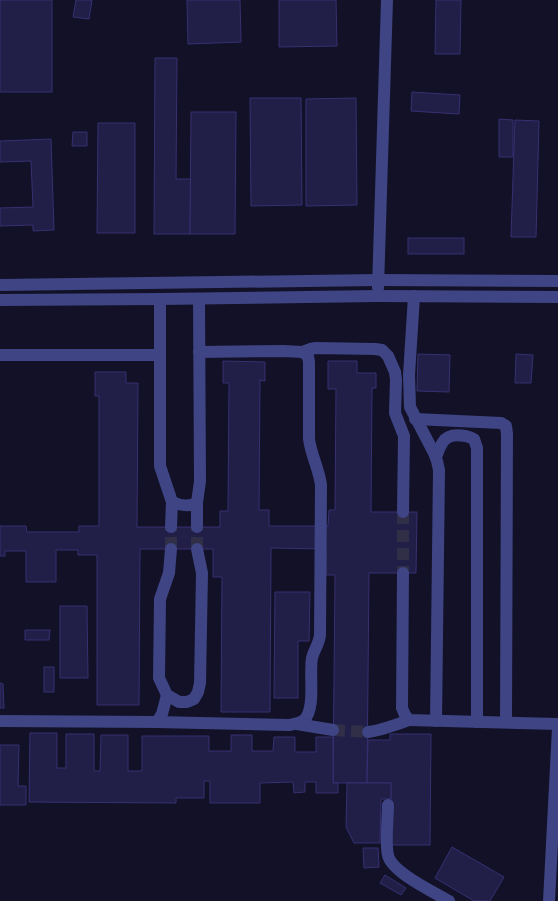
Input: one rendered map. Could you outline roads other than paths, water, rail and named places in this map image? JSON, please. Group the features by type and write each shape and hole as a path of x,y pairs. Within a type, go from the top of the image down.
{"street":[{"path":"378,296 387,0"},
{"path":"0,285 378,280 558,280"},
{"path":"0,300 378,296 558,297"},
{"path":"414,296 409,393 410,407 436,457 439,470 436,721"},
{"path":"160,299 160,466 172,502 171,527"},
{"path":"197,527 197,503 200,481 199,299"},
{"path":"199,352 284,350 302,352 316,348 382,350 388,356 395,372 396,380 394,408 404,436 403,512"},
{"path":"297,724 304,720 310,711 312,659 319,644 320,635 321,485 320,476 310,451 309,362 308,356 302,352"},
{"path":"0,356 160,354"},
{"path":"415,419 501,423 506,426 506,722"},
{"path":"436,457 446,438 461,435 474,439 476,448 477,722"},
{"path":"172,502 183,506 190,506 197,503"},
{"path":"157,722 162,714 167,695 160,678 160,599 169,573 171,549"},
{"path":"167,695 179,702 187,702 194,699 198,692 200,683 202,573 197,549"},
{"path":"403,573 402,708 409,720"},
{"path":"368,732 376,731 409,720 558,724"},
{"path":"0,721 297,724 333,730"},
{"path":"549,901 558,728"},
{"path":"388,806 387,851 392,865 398,871 449,901"}],"tunnel":[{"path":"403,512 403,573"},
{"path":"171,527 171,549"},
{"path":"197,527 197,549"},
{"path":"333,730 368,732"}]}
